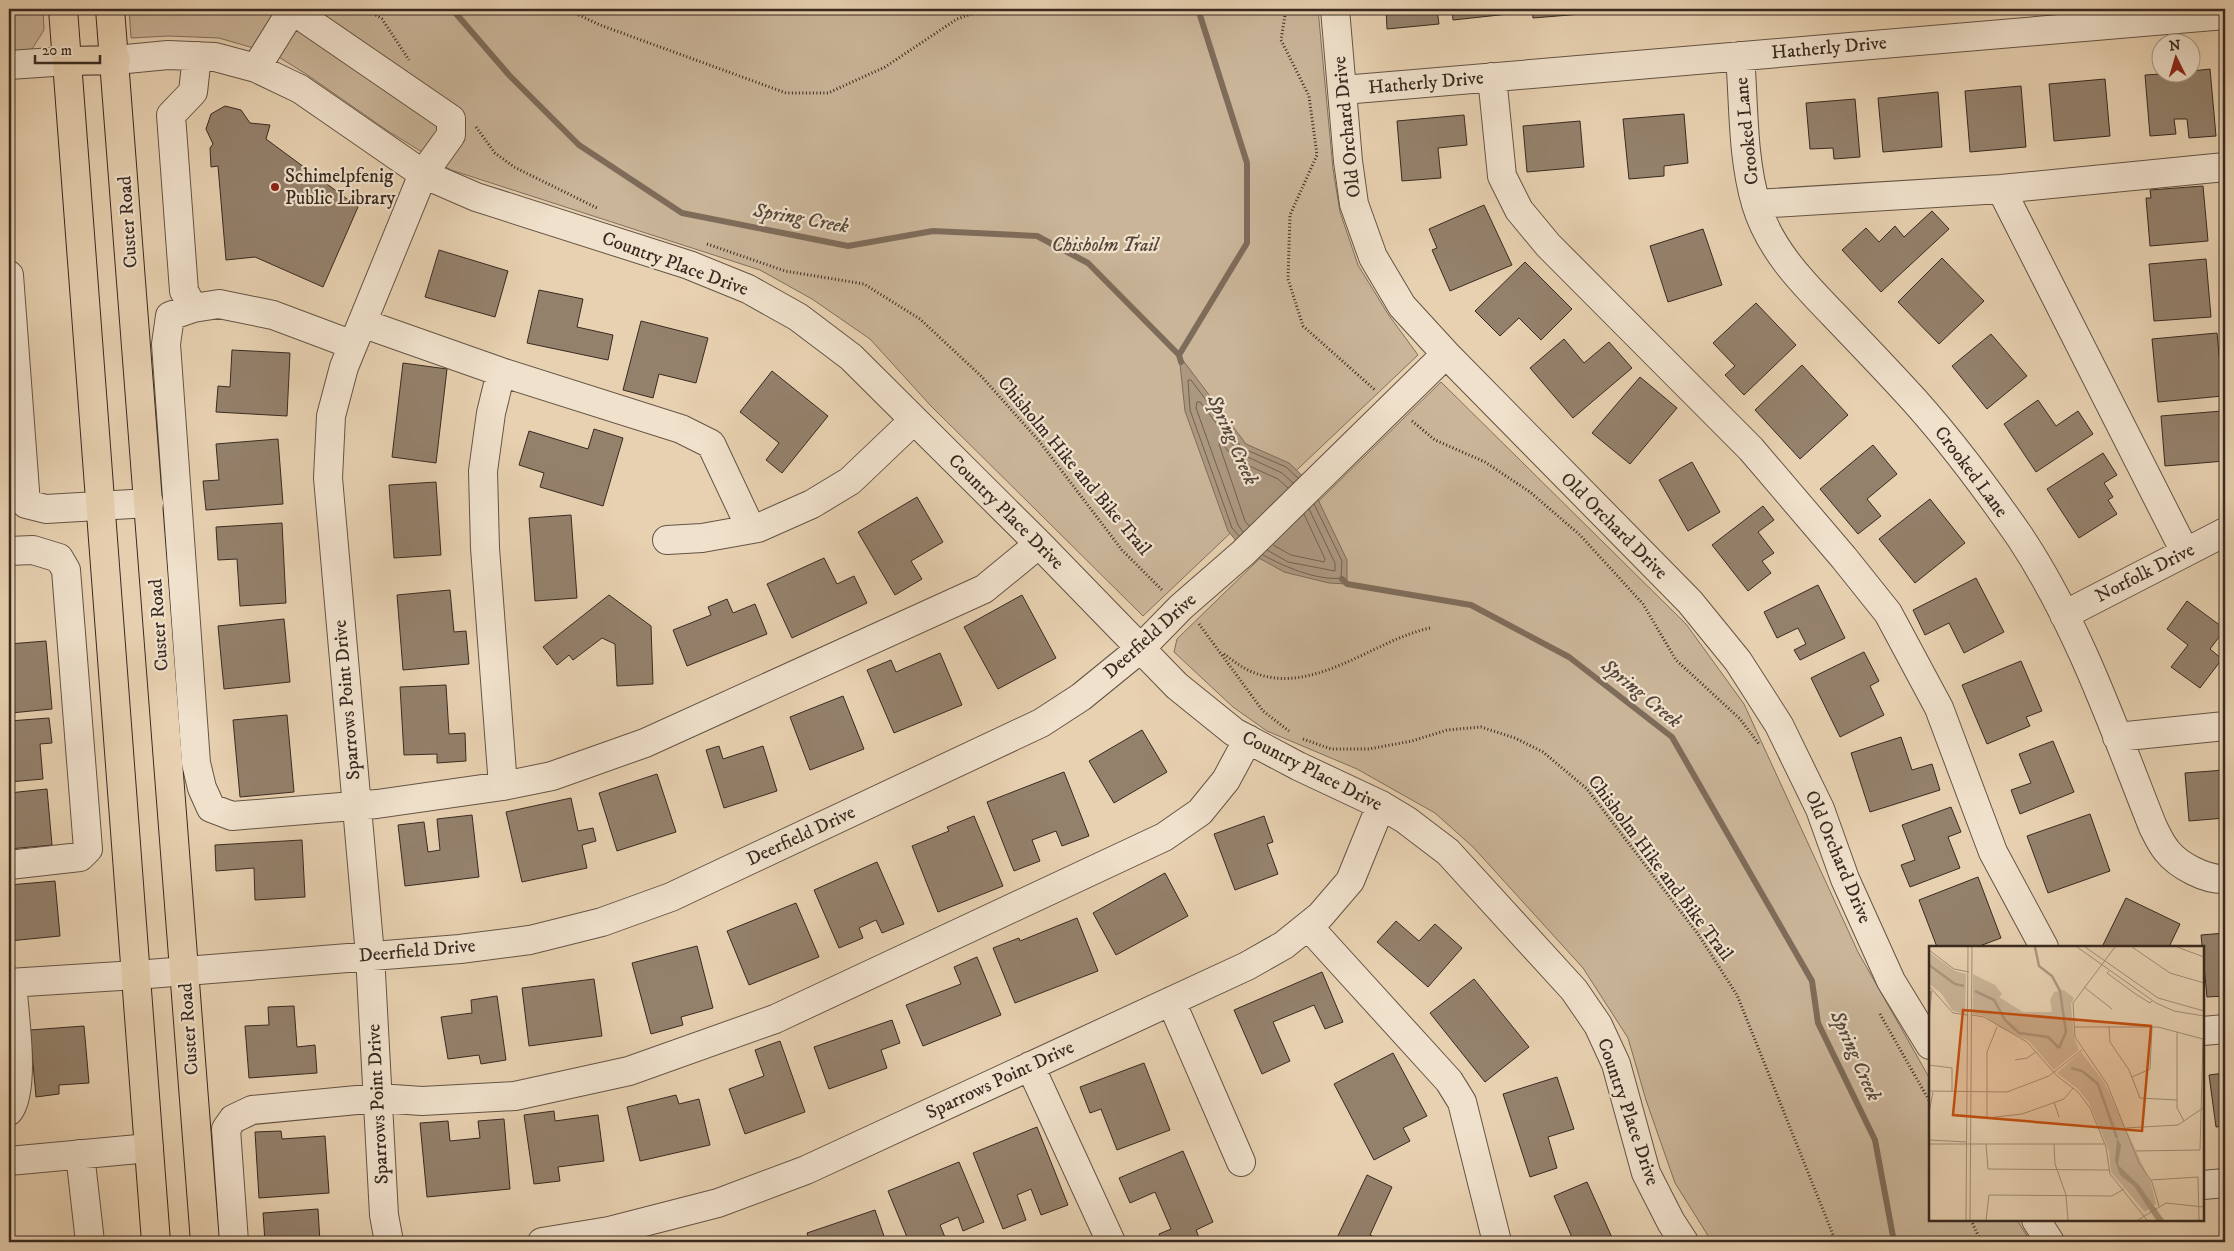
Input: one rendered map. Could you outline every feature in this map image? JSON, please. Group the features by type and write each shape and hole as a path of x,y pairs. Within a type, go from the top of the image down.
{"main road":[{"path":"63,9 156,1242"},
{"name":"Custer Road","path":"110,9 116,60 204,1242"},
{"path":"68,61 116,60"}],"street":[{"path":"256,68 291,9"},
{"name":"Sparrows Point Drive","path":"291,9 451,119 451,135 423,174 344,367 331,416 328,478 370,955 384,1214 389,1242"},
{"name":"Old Orchard Drive","path":"1335,9 1348,161 1354,204 1373,257 1402,306 1539,451 1690,602 1738,662 1779,725 1820,809 1845,879 1891,980 1929,1043"},
{"name":"Hatherly Drive","path":"1343,90 2225,15"},
{"name":"Country Place Drive","path":"116,60 168,55 214,56 256,68 300,89 423,174 476,197 688,265 748,290 798,317 852,356 1177,686 1234,732 1381,805 1406,820 1448,852 1574,990 1598,1025 1616,1064 1646,1173 1671,1222 1684,1242"},
{"path":"189,300 171,115 193,92 197,56"},
{"name":"Crooked Lane","path":"1740,56 1748,162 1756,204 1769,236 1792,271 1905,390 1967,461 2021,540 2064,615 2090,670 2153,827 2166,850 2180,863 2206,876 2225,879"},
{"path":"9,65 68,61"},
{"path":"1492,77 1502,176 1518,210 1548,245 1750,449 1844,558 1888,613 1938,708 1993,852 2043,946"},
{"path":"1756,204 2001,189 2225,167"},
{"path":"2001,189 2185,552"},
{"path":"9,275 17,505 46,509 149,503"},
{"path":"751,529 711,444 681,429 501,372 358,334 273,315 189,300 170,316 166,344 196,763 202,788 211,808 232,816 357,806 503,786 552,776 645,743 984,589 1039,544"},
{"name":"Deerfield Drive","path":"10,983 136,975 460,949 530,940 602,922 671,897 1041,723 1081,697 1140,649 1181,607 1244,553 1446,354"},
{"path":"501,372 491,413 483,471 484,548 503,786"},
{"path":"666,540 702,538 751,529 812,504 850,480 914,420"},
{"name":"Norfolk Drive","path":"2064,615 2225,532"},
{"path":"9,552 34,550 59,558 66,570 88,849 80,857 9,865"},
{"path":"2117,737 2225,726"},
{"path":"234,1242 226,1130 233,1119 252,1110 378,1098 422,1101 515,1096 629,1071 775,1019 1164,837 1200,812 1226,780 1248,740"},
{"name":"Sparrows Point Drive","path":"542,1242 609,1232 718,1203 806,1170 1247,966 1284,945 1308,926 1320,916 1350,881 1381,805"},
{"path":"1308,926 1449,1081 1462,1102 1497,1242"},
{"path":"9,1111 16,1095 18,1076 10,983"},
{"path":"1171,1001 1241,1162"},
{"path":"2204,1031 2225,1029"},
{"path":"1030,1066 1111,1242"},
{"path":"9,1161 149,1148"},
{"path":"80,1154 90,1242"},
{"path":"2204,1185 2225,1183"}],"path":[{"path":"367,9 382,19 414,68"},
{"path":"566,9 600,25 786,93 828,94 885,67 957,19 986,9"},
{"path":"1286,9 1281,40 1309,96 1317,155 1290,215 1288,279 1303,326 1435,440 1485,462 1530,492 1580,535 1643,604 1676,660 1740,719 1762,747"},
{"path":"474,124 495,153 514,167 599,209"},
{"name":"Chisholm Hike and Bike Trail","path":"704,244 785,271 864,284 920,319 982,377 1039,441 1122,550 1202,626 1263,711 1292,733"},
{"name":"Chisholm Hike and Bike Trail","path":"1221,653 1250,671 1269,676 1313,674 1335,668 1409,634 1430,628"},
{"name":"Chisholm Hike and Bike Trail","path":"1298,737 1331,749 1369,749 1412,741 1447,730 1480,727 1515,738 1543,752 1587,790 1698,934 1737,995 1836,1242"},
{"path":"1876,1006 1929,1100"},
{"path":"1972,1221 1981,1242"}],"green space":[{"path":"9,9 43,9 44,30 32,49 9,53"},
{"name":"Chisholm Trail","path":"129,9 1318,9 1333,169 1340,212 1358,265 1388,314 1418,355 1143,616 931,406 870,339 812,299 760,270 451,170 388,131 274,54 219,38 169,36 131,38"},
{"path":"1441,382 1686,624 1744,704 1858,952 1929,1077 1929,1221 2018,1221 2031,1242 1712,1242 1675,1183 1646,1100 1628,1038 1583,968 1473,847 1435,813 1357,769 1267,731 1233,707 1174,652 1177,639"}],"water":[{"path":"1179,355 1246,444 1289,463 1310,483 1347,560 1347,584 1329,583 1284,572 1243,549 1228,531 1185,411"}],"building":[{"path":"1386,9 1437,9 1439,24 1387,29"},
{"path":"1452,9 1518,9 1518,13 1453,20"},
{"path":"1532,9 1593,9 1594,13 1533,18"},
{"path":"1612,9 1643,9 1612,11"},
{"path":"2210,69 2216,136 2189,138 2187,119 2174,119 2176,134 2150,136 2145,75 2152,75 2152,82 2202,82 2202,70"},
{"path":"2105,79 2110,136 2054,141 2049,84"},
{"path":"2021,86 2026,147 1970,152 1965,91"},
{"path":"1938,92 1942,147 1883,152 1878,98"},
{"path":"1855,99 1860,157 1834,159 1833,148 1810,149 1806,103"},
{"name":"Schimelpfenig Public Library","path":"225,106 241,110 250,123 270,125 266,139 358,207 323,287 255,257 226,260 218,166 211,167 210,148 213,144 206,129 211,114"},
{"path":"1684,114 1688,163 1664,166 1664,176 1629,179 1623,119"},
{"path":"1464,115 1467,145 1438,148 1441,178 1402,181 1397,121"},
{"path":"1580,121 1584,167 1527,172 1523,126"},
{"path":"2203,186 2208,241 2150,246 2146,198 2151,198 2150,190"},
{"path":"1484,205 1512,265 1450,291 1432,250 1437,248 1429,229"},
{"path":"1932,211 1949,229 1881,292 1842,250 1866,228 1879,242 1895,226 1904,237"},
{"path":"1703,229 1722,285 1668,302 1650,246"},
{"path":"439,250 508,271 495,317 425,297"},
{"path":"1942,258 1984,301 1939,344 1898,302"},
{"path":"2206,259 2211,317 2154,321 2149,264"},
{"path":"1525,262 1572,309 1541,340 1519,318 1500,336 1475,311"},
{"path":"539,290 583,299 577,327 613,335 608,360 527,343"},
{"path":"1756,303 1796,345 1744,395 1725,375 1735,366 1713,343"},
{"path":"641,321 708,338 696,383 659,374 653,398 623,390"},
{"path":"2217,333 2223,396 2158,402 2152,339"},
{"path":"1991,334 2027,376 1987,409 1952,366"},
{"path":"1564,339 1584,363 1609,342 1632,368 1573,418 1530,368"},
{"path":"232,350 290,353 287,416 216,412 218,386 230,387"},
{"path":"403,363 447,369 436,463 392,457"},
{"path":"1802,365 1848,415 1800,459 1755,410"},
{"path":"772,371 828,416 782,473 766,460 779,443 740,412"},
{"path":"1640,377 1677,408 1630,464 1592,433"},
{"path":"2038,400 2056,426 2078,411 2093,434 2036,472 2004,424"},
{"path":"2222,411 2225,461 2165,466 2161,416"},
{"path":"594,429 623,438 603,506 540,487 544,473 519,465 529,431 588,449"},
{"path":"278,439 283,504 206,510 203,481 219,480 216,444"},
{"path":"1873,445 1897,474 1867,499 1881,516 1858,534 1820,489"},
{"path":"2103,453 2117,475 2104,483 2113,497 2108,500 2117,514 2079,538 2047,489"},
{"path":"1692,462 1720,512 1688,531 1659,480"},
{"path":"436,482 441,555 394,558 389,485"},
{"path":"917,497 943,542 911,561 922,579 895,595 858,532"},
{"path":"1930,499 1965,543 1915,583 1879,539"},
{"path":"1763,506 1774,520 1758,532 1774,553 1762,561 1771,573 1748,591 1712,545"},
{"path":"571,515 577,598 535,601 529,518"},
{"path":"282,523 286,603 240,606 237,559 218,560 216,527"},
{"path":"824,558 837,584 854,576 867,603 792,638 767,584"},
{"path":"1976,578 2004,632 1964,653 1949,623 1925,635 1913,610"},
{"path":"1818,585 1845,638 1800,660 1794,650 1806,644 1798,628 1777,638 1764,612"},
{"path":"450,590 454,632 466,631 469,664 403,670 397,595"},
{"path":"9,591 14,593 9,605"},
{"path":"609,595 651,626 653,684 617,686 615,644 602,638 573,660 569,655 557,665 543,647"},
{"path":"1022,595 1056,658 998,689 964,627"},
{"path":"727,599 733,613 755,604 767,634 687,666 673,630 711,615 708,607"},
{"path":"2187,601 2225,629 2210,649 2222,659 2200,688 2171,667 2188,645 2167,629"},
{"path":"284,619 290,682 224,689 218,626"},
{"path":"46,641 52,709 11,713 9,644"},
{"path":"1864,652 1879,681 1870,686 1884,715 1840,737 1811,678"},
{"path":"940,653 962,705 894,733 867,670 891,660 896,672"},
{"path":"2021,661 2042,711 2026,717 2030,726 1987,744 1962,685"},
{"path":"446,685 449,734 465,733 466,761 437,763 437,754 404,755 400,687"},
{"path":"843,696 864,749 810,770 790,717"},
{"path":"287,715 294,792 240,797 233,720"},
{"path":"49,718 52,743 40,744 43,779 9,782 9,721"},
{"path":"1142,730 1167,772 1114,803 1089,761"},
{"path":"1901,737 1912,770 1932,764 1940,790 1870,812 1851,753"},
{"path":"2053,741 2074,792 2020,814 2011,790 2031,783 2019,754"},
{"path":"719,746 723,759 763,746 777,791 724,808 706,750"},
{"path":"2225,770 2225,818 2189,821 2185,773"},
{"path":"1064,772 1089,836 1062,846 1056,831 1032,840 1040,861 1014,871 987,802"},
{"path":"657,774 676,832 617,851 599,793"},
{"path":"47,789 52,845 9,849 9,793"},
{"path":"571,798 578,831 593,828 596,841 582,845 587,868 522,882 506,812"},
{"path":"1951,807 1961,832 1948,837 1960,868 1910,887 1901,865 1915,860 1902,825"},
{"path":"2090,814 2110,871 2048,893 2027,836"},
{"path":"472,815 479,877 405,886 398,825 424,822 428,852 440,850 437,819"},
{"path":"974,816 1003,886 938,912 912,846 949,831 947,827"},
{"path":"1264,816 1273,842 1267,844 1278,874 1235,890 1214,834"},
{"path":"302,840 305,897 255,900 254,868 216,871 215,845"},
{"path":"877,862 904,924 882,933 876,920 859,928 863,938 839,948 814,890"},
{"path":"1165,873 1188,916 1116,955 1093,913"},
{"path":"1978,877 2001,938 1980,946 1937,946 1919,900"},
{"path":"55,881 60,936 9,941 9,885"},
{"path":"2126,898 2180,924 2169,946 2102,946"},
{"path":"796,903 819,957 749,985 727,931"},
{"path":"1077,918 1098,971 1015,1003 993,948 1019,938 1020,941"},
{"path":"1396,921 1419,941 1435,924 1462,948 1428,987 1377,942"},
{"path":"2225,933 2225,996 2207,997 2204,946 2202,946 2201,935"},
{"path":"697,946 713,1008 681,1017 683,1025 651,1034 632,963"},
{"path":"977,957 1001,1015 923,1046 906,1005 961,984 954,967"},
{"path":"1322,972 1343,1022 1325,1029 1314,1005 1273,1022 1290,1061 1262,1074 1234,1010"},
{"path":"594,979 602,1036 529,1046 522,988"},
{"path":"1474,979 1529,1047 1485,1082 1430,1013"},
{"path":"497,996 506,1060 481,1064 479,1055 448,1059 441,1017 472,1013 471,1000"},
{"path":"294,1006 297,1047 315,1045 317,1073 249,1078 245,1026 269,1025 268,1007"},
{"path":"892,1020 900,1043 881,1050 887,1068 829,1089 814,1047"},
{"path":"84,1026 89,1083 59,1085 59,1094 36,1097 30,1030"},
{"path":"780,1041 805,1112 745,1134 729,1089 764,1076 755,1050"},
{"path":"1393,1053 1427,1116 1403,1128 1410,1141 1374,1160 1334,1084"},
{"path":"1144,1063 1170,1130 1117,1150 1101,1109 1090,1113 1080,1087"},
{"path":"2225,1073 2225,1126 2216,1127 2209,1075"},
{"path":"1557,1077 1574,1129 1548,1137 1557,1168 1530,1177 1503,1094"},
{"path":"676,1095 679,1104 699,1099 710,1145 640,1161 627,1107"},
{"path":"554,1111 555,1121 598,1115 604,1161 558,1167 560,1181 534,1184 524,1115"},
{"path":"504,1119 510,1189 427,1197 420,1123 448,1121 450,1141 480,1138 478,1121"},
{"path":"1037,1127 1068,1205 1041,1215 1031,1189 1017,1195 1026,1220 1003,1229 973,1153"},
{"path":"281,1131 282,1139 325,1136 329,1193 259,1198 255,1132"},
{"path":"1183,1151 1213,1222 1196,1230 1201,1242 1163,1242 1159,1234 1171,1229 1155,1192 1130,1203 1119,1178"},
{"path":"959,1162 984,1222 963,1231 958,1217 940,1225 947,1242 909,1242 888,1191"},
{"path":"1367,1175 1392,1187 1370,1235 1386,1242 1335,1242"},
{"path":"1587,1182 1614,1242 1574,1242 1554,1196"},
{"path":"318,1209 320,1242 265,1242 263,1213"},
{"path":"875,1210 886,1242 810,1242 807,1233"},
{"path":"2225,1236 2225,1242 2208,1242 2207,1237"},
{"path":"2173,1239 2173,1242 2129,1242"}],"waterway":[{"name":"Spring Creek","path":"452,9 509,75 579,145 682,213 848,246 933,231 1037,236 1088,263 1179,355 1181,362"},
{"name":"Spring Creek","path":"1179,355 1247,243 1247,163 1198,9"},
{"name":"Spring Creek","path":"1342,579 1347,584 1471,605 1569,657 1672,737 1812,981 1818,1023 1875,1140 1894,1242"}],"place":[{"name":"Schimelpfenig Public Library","path":"275,187"}]}
